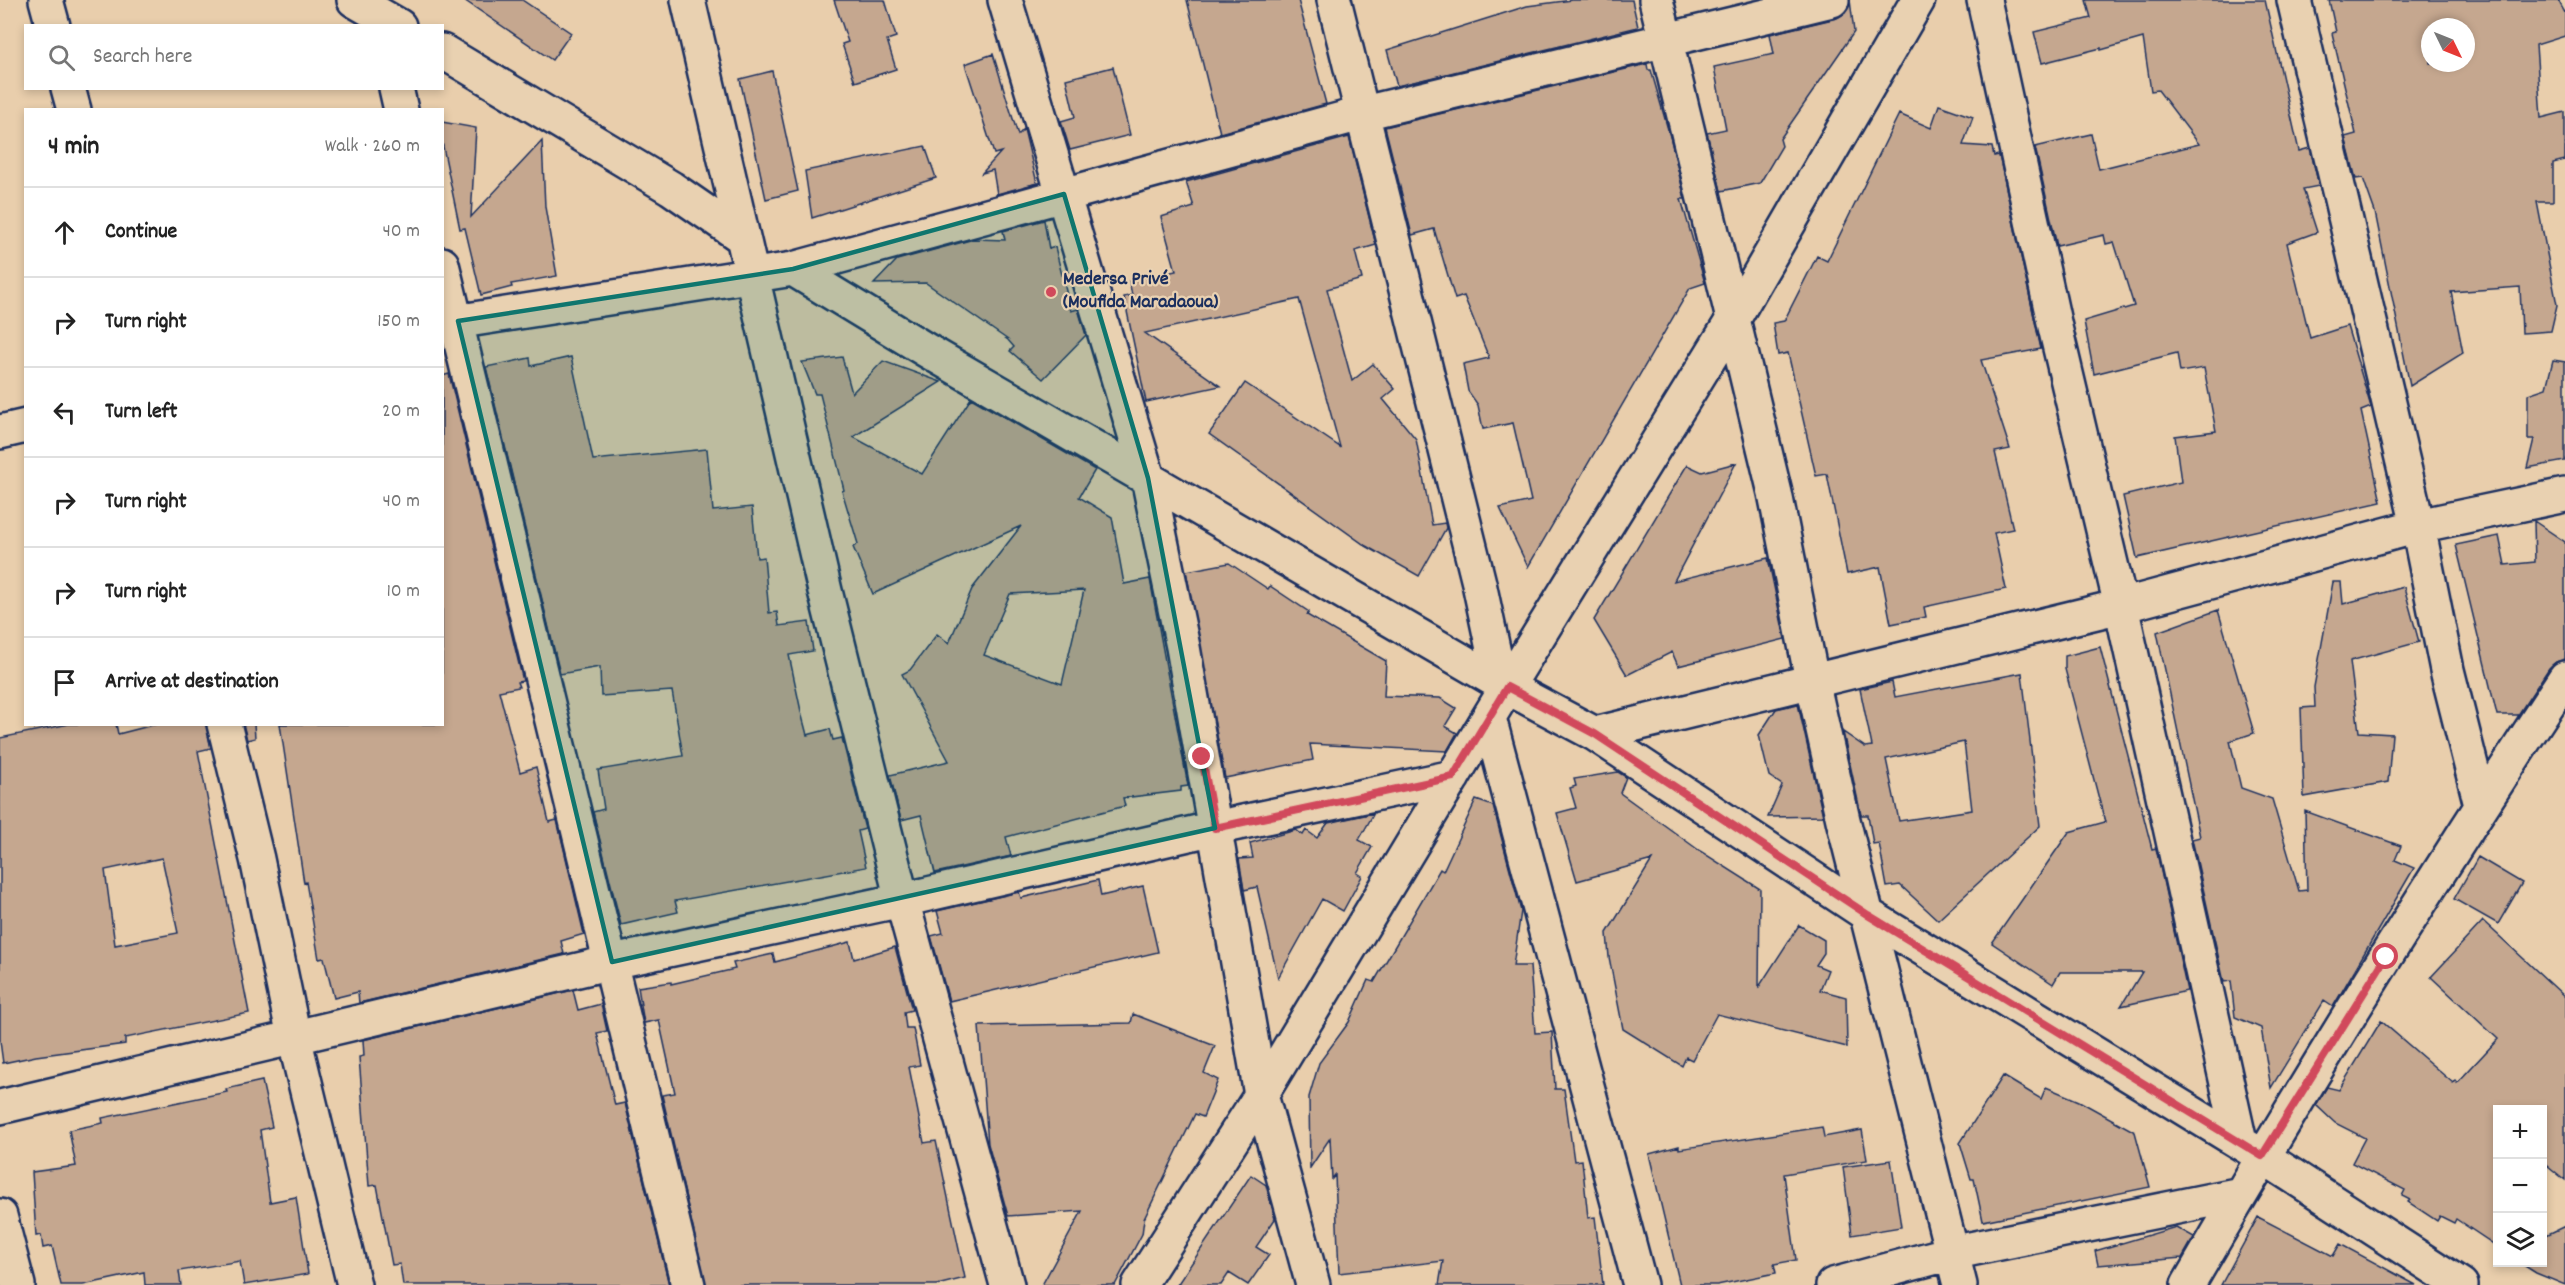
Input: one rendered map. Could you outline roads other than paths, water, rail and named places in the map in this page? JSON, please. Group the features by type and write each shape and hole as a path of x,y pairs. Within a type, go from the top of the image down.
{"street":[{"path":"46,0 52,24"},
{"path":"688,0 825,591 902,900 1007,1285"},
{"path":"1005,0 1148,478 1183,647 1261,1095 1313,1285"},
{"path":"1334,0 1364,112 1503,685"},
{"path":"1656,0 1775,493 1812,680 1960,1285"},
{"path":"450,322 793,268 1364,112 1832,0"},
{"path":"1139,1285 1261,1095 1489,718 1503,685 1734,318 1918,0"},
{"path":"1984,0 2055,327 2251,1149"},
{"path":"2294,0 2418,526 2447,670 2481,805"},
{"path":"444,52 671,188 742,237"},
{"path":"69,90 73,108"},
{"path":"396,90 401,108"},
{"path":"793,268 926,350 1503,685 1595,734 1868,915 2251,1149 2461,1285"},
{"path":"444,278 450,322 612,962 688,1285"},
{"path":"0,432 24,426"},
{"path":"1595,734 2121,606 2418,526 2565,495"},
{"path":"2188,1285 2241,1194 2251,1149 2565,678"},
{"path":"1489,718 1640,1285"},
{"path":"224,726 257,859 294,1037 354,1285"},
{"path":"0,1107 612,962 1453,777"},
{"path":"1833,1285 1951,1253 2241,1194"},
{"path":"0,1216 18,1285"}],"place":[{"name":"Medersa Privé (Moufida Maradaoua)","path":"1051,292"}]}
